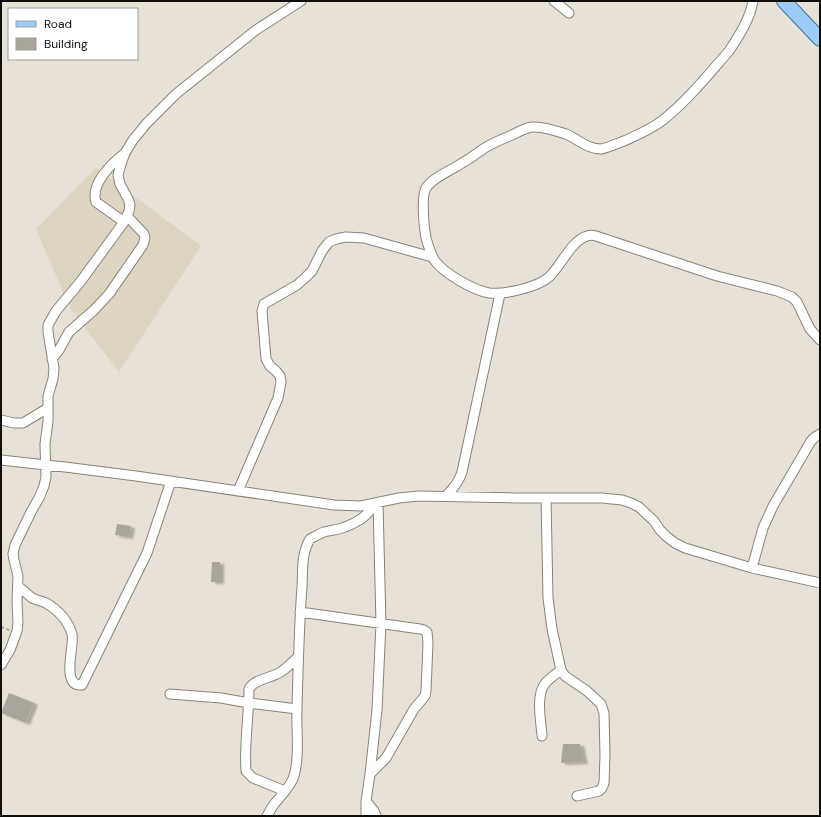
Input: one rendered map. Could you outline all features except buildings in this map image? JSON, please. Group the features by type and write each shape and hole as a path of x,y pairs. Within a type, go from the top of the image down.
{"main road":[{"path":"784,1 820,39"}],"street":[{"path":"1,665 10,650 17,632 18,623 18,576 13,554 19,537 39,498 46,477 45,444 48,396 53,379 54,368 48,325 56,311 81,281 125,219 129,211 130,205 120,184 118,175 125,153 146,124 176,94 268,21 278,17 301,1"},
{"path":"554,1 569,13"},
{"path":"754,1 735,42 684,102 662,121 623,141 602,149 586,146 566,134 532,127 494,143 433,180 426,188 423,201 426,238 432,257 444,270 475,289 488,293 500,294 541,282 549,277 567,253 580,239 589,235 596,236 717,276 777,291 792,297 797,302 810,328 820,340"},
{"path":"52,359 69,332 94,310 109,294 143,245 145,238 144,234 125,219 96,202 94,196 98,184 106,170 125,153"},
{"path":"238,491 281,388 280,376 270,366 266,359 262,311 264,304 297,285 306,277 329,242 336,239 346,237 364,238 432,257"},
{"path":"446,496 459,480 465,462 500,294"},
{"path":"1,420 14,423 23,423 48,408"},
{"path":"752,568 763,528 773,506 811,441 814,437 820,434"},
{"path":"1,460 72,467 334,505 360,506 399,498 446,496 602,498 622,500 639,507 654,521 660,530 675,543 685,548 752,568 820,583"},
{"path":"18,586 33,598 54,608 65,619 70,627 72,636 70,676 75,684 78,686 82,685 147,553 171,481"},
{"path":"546,498 548,598 552,629 561,670 564,676 587,691 601,704 604,713 604,783 599,791 577,796"},
{"path":"267,816 294,777 296,765 298,657 304,551 310,539 324,532 346,527 366,515 376,503"},
{"path":"366,816 366,801 377,704 381,624 376,503"},
{"path":"300,612 424,630 427,632 428,643 425,696 414,710 386,758 370,774"},
{"path":"285,791 253,778 246,771 245,746 249,703 248,688 253,684 278,673 298,657"},
{"path":"542,736 540,702 541,692 544,685 561,670"},
{"path":"170,694 221,698 297,709"},
{"path":"366,801 376,816"}],"shaded area":[{"path":"96,168 201,246 119,372 70,308 36,229"}]}
